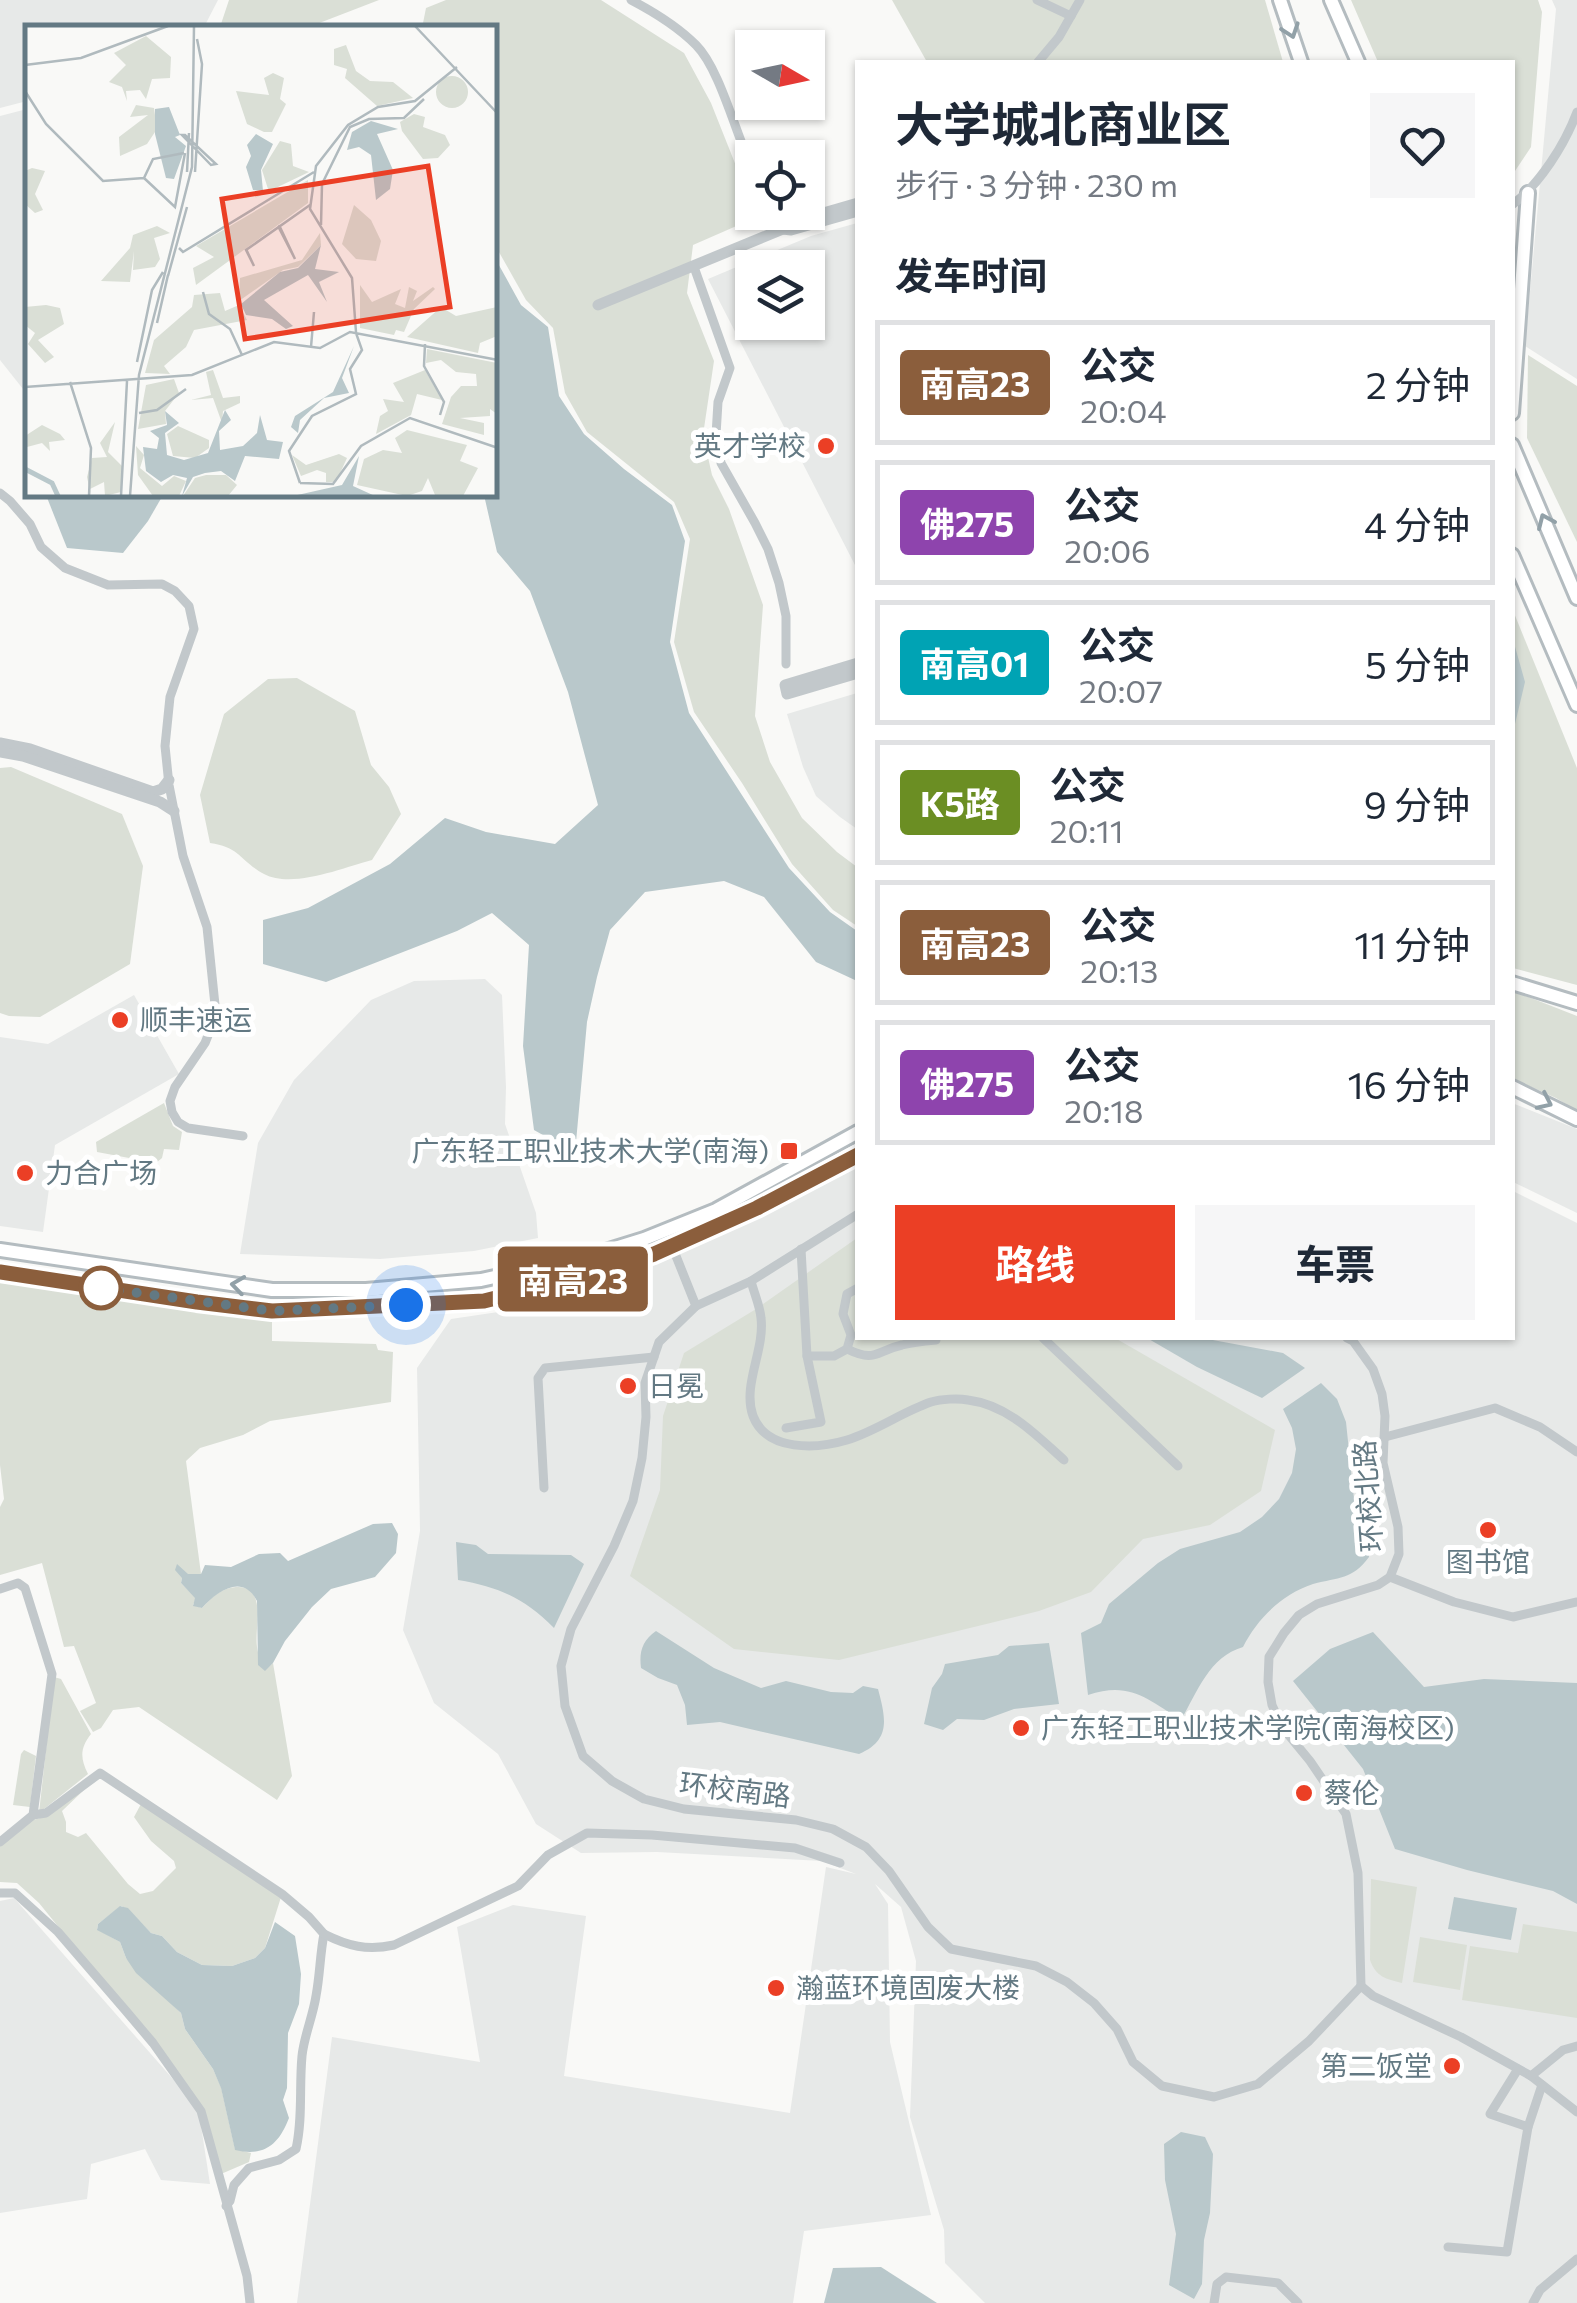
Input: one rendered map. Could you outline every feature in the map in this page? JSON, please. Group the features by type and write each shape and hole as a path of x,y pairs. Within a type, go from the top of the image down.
{"main road":[{"path":"1280,0 1300,60"},
{"path":"1328,0 1355,60"},
{"path":"1515,372 1528,193"},
{"path":"1515,452 1577,598"},
{"path":"1515,562 1577,705"},
{"path":"1515,984 1577,1002"},
{"path":"1515,1088 1577,1119"},
{"path":"0,1250 272,1290 366,1290 480,1280 586,1257 644,1239 716,1210 855,1134"},
{"path":"0,1272 272,1311 484,1301 593,1274 672,1246 855,1156"}],"street":[{"path":"631,0 657,14 699,47 718,81 741,140"},
{"path":"1037,0 1072,16"},
{"path":"1040,60 1059,37 1080,0"},
{"path":"1515,203 1528,193 1573,137 1577,112"},
{"path":"825,213 855,204"},
{"path":"825,220 855,212"},
{"path":"598,305 781,230"},
{"path":"694,267 730,368 718,402 716,436 721,463 768,550 786,616 786,664"},
{"path":"0,493 30,524 41,547 65,568 108,586 162,584 176,591 190,606 194,629 176,679 165,746 182,856 206,927 216,1005 205,1043 170,1101 178,1122 188,1128 243,1136"},
{"path":"855,663 786,689 855,673"},
{"path":"0,743 30,749 153,792 169,780"},
{"path":"0,752 23,756 160,802 174,811"},
{"name":"环校南路","path":"855,1216 751,1281 696,1306 658,1342 645,1383 642,1458 633,1501 571,1629 561,1666 564,1706 583,1756 612,1781 644,1799 684,1809 796,1820 834,1829 866,1847 889,1871 928,1928 951,1949 1036,1966 1067,1982 1094,2003 1117,2029 1132,2062 1162,2086 1214,2096 1258,2084 1309,2041 1362,1986"},
{"path":"672,1246 696,1306"},
{"path":"786,1428 821,1422 807,1356 801,1249"},
{"path":"751,1281 761,1318 750,1397 754,1418 777,1442 819,1445 849,1440 934,1401 968,1399 992,1406 1023,1423 1064,1460"},
{"path":"807,1356 834,1356 846,1348 851,1335 843,1314 847,1294 855,1290"},
{"path":"846,1348 864,1357 898,1345 936,1340"},
{"path":"1045,1340 1178,1466"},
{"name":"环校北路","path":"1352,1340 1373,1369 1382,1394 1383,1464 1398,1527 1399,1554 1390,1577 1378,1585 1317,1604 1299,1615 1269,1657 1268,1682 1272,1705 1282,1727 1346,1814 1358,1873 1362,1986"},
{"path":"544,1488 538,1378 545,1368 654,1357"},
{"path":"1385,1437 1496,1408 1540,1428 1577,1452"},
{"path":"1390,1577 1454,1602 1512,1617 1577,1602"},
{"path":"0,1588 18,1583 25,1588 52,1674 33,1815"},
{"path":"0,1842 33,1815 46,1813 100,1773 282,1894 310,1916 324,1934 356,1948 377,1949 394,1945 518,1886 548,1855 587,1833 795,1848 840,1863"},
{"path":"0,1893 14,1893 58,1932 153,2043 202,2111 247,2276 250,2303"},
{"path":"226,2206 234,2185 249,2168 279,2160 296,2149 302,2123 299,2082 303,2046 318,1989 324,1934"},
{"path":"1362,1986 1373,1996 1451,2032 1530,2076 1577,2112"},
{"path":"1530,2076 1564,2050 1577,2046"},
{"path":"1518,2069 1490,2114 1528,2127"},
{"path":"1448,2247 1507,2252 1528,2127 1542,2085"},
{"path":"1533,2303 1540,2290 1577,2259"},
{"path":"1214,2303 1217,2284 1226,2277 1278,2283 1298,2303"},
{"path":"1282,2303 1285,2290"}],"shaded area":[{"path":"0,0 218,0 205,25 25,25 25,102 0,108"},
{"path":"229,0 379,0 314,25 221,25"},
{"path":"446,0 601,0 684,53 711,103 735,163 735,227 693,245 687,293 714,361 703,435 712,475 729,509 763,605 755,716 770,762 802,818 855,866 855,925 833,910 792,864 694,712 674,642 690,539 674,502 587,432 565,393 553,328 526,300 498,250 498,25 423,25 426,8"},
{"path":"892,0 1265,0 1282,60 926,60"},
{"path":"1351,0 1538,0 1542,12 1531,147 1515,171 1515,60 1377,60"},
{"path":"1552,0 1577,0 1577,379 1525,346 1556,9"},
{"path":"25,110 25,391 0,360 0,116"},
{"name":"英才学校","path":"855,224 855,565 739,340 825,340 825,250 777,250"},
{"path":"498,263 521,305 548,327 559,396 584,434 672,505 685,541 670,642 689,713 789,868 830,912 855,930 855,980 816,962 764,897 724,881 645,892 610,930 597,977 587,1022 575,1153 534,1130 523,1046 529,945 492,913 457,931 326,982 263,964 263,920 308,908 390,864 445,818 486,832 555,844 598,805 568,692 530,591 497,552 485,498 498,498"},
{"name":"英才学校","path":"735,268 735,332 708,279"},
{"path":"1528,355 1577,386 1577,542 1527,438"},
{"path":"47,498 161,498 123,553 67,548"},
{"path":"1515,615 1577,768 1577,985 1515,969"},
{"path":"1515,647 1525,682 1515,724"},
{"path":"297,678 355,711 371,765 389,787 401,814 372,860 317,876 275,878 234,851 210,843 200,795 224,714 268,679"},
{"path":"855,694 855,828 816,796 787,714"},
{"path":"11,767 122,814 143,866 130,964 40,1017 0,1013 0,768"},
{"path":"485,979 502,995 505,1124 536,1213 538,1238 474,1251 380,1259 240,1254 258,1143 294,1080 371,1000 414,981"},
{"path":"1515,992 1577,1016 1577,1111 1515,1080"},
{"path":"134,995 179,1074 55,1145 43,1232 0,1226 0,1037 48,1044"},
{"path":"164,1103 173,1126 182,1132 179,1150 164,1149 156,1163 97,1152 96,1142"},
{"path":"1515,1104 1577,1129 1577,1213 1515,1183"},
{"name":"广东轻工职业技术学院(南海校区)","path":"855,1169 855,1340 1515,1340 1515,1192 1577,1223 1577,2303 985,2303 945,2263 944,2230 910,2117 916,1961 901,1907 875,1884 888,1904 890,2042 931,2215 804,2231 793,2303 297,2303 332,2037 480,2062 457,1927 513,1905 586,1916 564,2076 790,2113 826,1867 856,1874 822,1861 657,1852 581,1853 536,1824 498,1754 434,1703 403,1630 420,1531 417,1368 451,1319 532,1307 724,1233"},
{"path":"855,1239 855,1340 1118,1340 1275,1430 1261,1491 1210,1525 1143,1539 1091,1592 1039,1611 839,1660 734,1649 630,1576 660,1490 663,1416 684,1353 756,1309"},
{"path":"0,1281 218,1315 272,1319 272,1341 376,1344 378,1350 393,1352 391,1402 270,1421 243,1435 200,1448 186,1461 201,1574 188,1574 181,1583 196,1598 193,1605 202,1608 217,1594 236,1587 246,1588 256,1600 258,1650 265,1670 273,1663 292,1776 277,1800 139,1707 113,1710 101,1728 93,1732 80,1711 96,1703 74,1646 64,1647 42,1563 0,1575 0,1507 4,1499 0,1465"},
{"path":"1150,1340 1213,1340 1283,1353 1305,1368 1262,1398"},
{"path":"1321,1383 1337,1399 1346,1422 1354,1499 1366,1528 1369,1557 1351,1574 1302,1588 1272,1609 1243,1647 1213,1667 1181,1720 1127,1691 1088,1695 1081,1633 1101,1623 1109,1604 1158,1563 1180,1549 1240,1532 1262,1517 1279,1499 1292,1473 1296,1449 1283,1409"},
{"path":"392,1523 398,1534 396,1553 375,1577 331,1589 312,1607 265,1671 258,1665 257,1601 251,1593 237,1586 215,1596 202,1608 193,1606 195,1598 175,1570 177,1564 188,1574 201,1574 205,1565 231,1567 259,1554 280,1553 288,1561 373,1524"},
{"path":"456,1542 476,1545 488,1554 571,1555 584,1564 554,1628 510,1595 458,1580"},
{"path":"656,1631 714,1668 761,1688 786,1681 831,1692 853,1693 863,1686 878,1689 884,1719 881,1735 859,1754 720,1722 687,1725 677,1685 641,1668 642,1647"},
{"path":"1373,1632 1424,1687 1484,1679 1577,1683 1577,1904 1553,1891 1395,1849 1363,1769 1293,1681 1330,1649"},
{"path":"1049,1643 1059,1704 1014,1709 984,1720 957,1719 943,1730 924,1724 932,1688 945,1664 998,1655 1009,1646"},
{"path":"54,1677 61,1679 91,1734 82,1753 88,1774 39,1813"},
{"path":"24,1750 36,1756 30,1807 13,1805"},
{"path":"85,1789 62,1811 66,1832 78,1837 86,1833 140,1894 153,1891 176,1868 134,1817 141,1804 282,1894 265,1948 255,1958 232,1966 202,1965 177,1952 121,1906 98,1924 97,1929 120,1942 126,1958 181,2013 185,2029 213,2069 235,2149 251,2153 249,2162 221,2174 201,2111 153,2043 39,1903 17,1883 0,1882 0,1842"},
{"path":"1371,1879 1417,1887 1402,1983 1382,1976 1370,1960"},
{"path":"1454,1897 1517,1908 1511,1940 1448,1929"},
{"path":"14,1898 199,2113 210,2184 161,2180 145,2149 91,2164 87,2199 0,2213 0,1901"},
{"path":"120,1906 128,1908 151,1933 162,1936 177,1952 202,1965 232,1966 255,1958 265,1948 275,1922 295,1936 301,1974 299,2004 288,2033 287,2088 283,2100 289,2118 270,2146 255,2152 235,2150 221,2088 213,2069 185,2029 181,2013 136,1973 120,1942 97,1930 98,1924"},
{"path":"1523,1924 1577,1932 1577,2018 1462,2000 1470,1946 1518,1953"},
{"path":"1420,1937 1467,1945 1460,1990 1413,1982"},
{"path":"1181,2132 1205,2137 1213,2154 1202,2284 1194,2299 1169,2285 1176,2234 1165,2180 1164,2144"},
{"path":"881,2267 937,2303 824,2303 833,2268"}],"bus line":[{"name":"南高23","path":"0,1272 272,1311 484,1301 593,1274 654,1254 757,1208 855,1157"}],"place":[{"name":"英才学校","path":"826,446"},
{"name":"顺丰速运","path":"120,1020"},
{"name":"广东轻工职业技术大学(南海)","path":"789,1151"},
{"name":"力合广场","path":"25,1173"},
{"name":"日冕","path":"628,1386"},
{"name":"图书馆","path":"1488,1530"},
{"name":"广东轻工职业技术学院(南海校区)","path":"1021,1728"},
{"name":"蔡伦","path":"1304,1793"},
{"name":"瀚蓝环境固废大楼","path":"776,1988"},
{"name":"第二饭堂","path":"1452,2066"}],"route":[{"path":"101,1288 272,1311 406,1305"}]}
